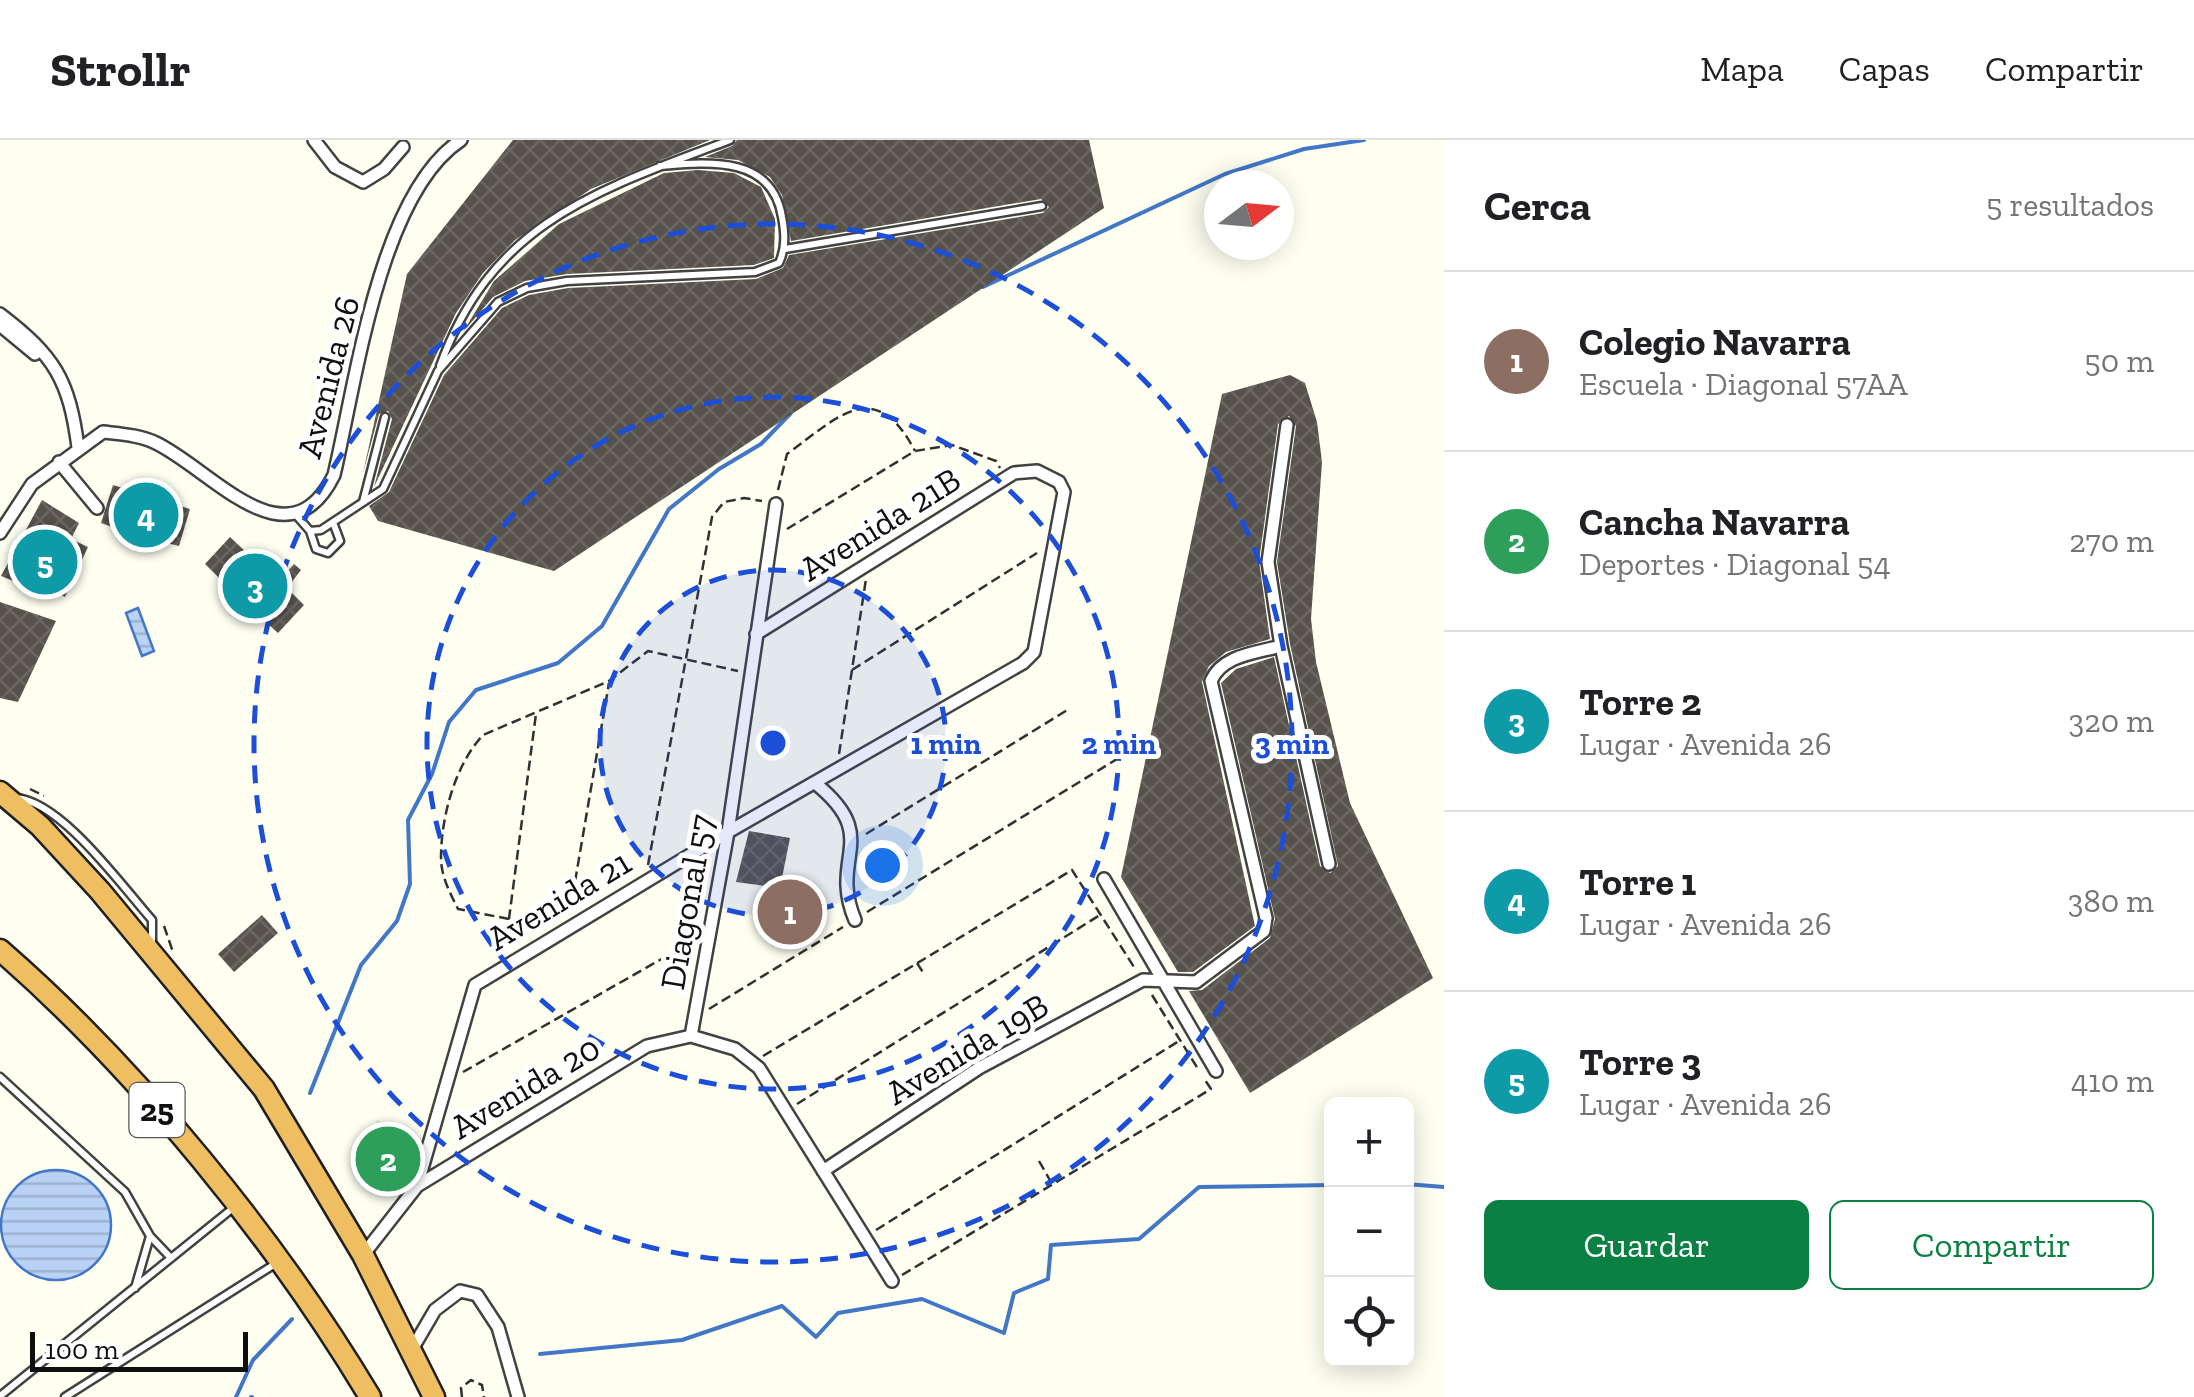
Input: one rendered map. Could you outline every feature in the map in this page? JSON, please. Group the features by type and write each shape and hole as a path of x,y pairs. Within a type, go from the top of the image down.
{"highway":[{"path":"4,795 100,890 264,1089 363,1255 434,1397"},
{"name":"25","path":"0,950 57,1000 120,1066 280,1260 369,1396"}],"street":[{"path":"314,140 335,167 363,182 384,169 403,147"},
{"name":"Avenida 26","path":"296,515 324,494 334,475 382,269 408,202 424,174 461,140"},
{"path":"0,314 50,358 64,378 72,399 77,448"},
{"path":"0,325 53,373 66,400 77,448"},
{"path":"1287,425 1268,562 1329,864"},
{"path":"0,533 32,484 102,432 154,442 271,515 296,515"},
{"path":"59,462 96,508"},
{"name":"Avenida 21B","path":"756,634 1006,478 1038,471 1053,476 1064,492 1056,542"},
{"name":"Diagonal 57","path":"753,1062 734,1049 691,1036 728,832 776,504"},
{"name":"Avenida 21","path":"444,1083 475,985 728,832 1023,663 1034,652 1056,542"},
{"path":"1162,979 1196,982 1264,930 1266,918 1212,681 1216,670 1232,660 1282,646"},
{"path":"816,782 842,804 854,842 844,883 854,920"},
{"path":"1104,880 1216,1071"},
{"name":"Avenida 19B","path":"823,1171 978,1068 1142,980 1162,979"},
{"name":"Avenida 20","path":"363,1255 417,1186 648,1046 691,1036"},
{"path":"753,1062 892,1281"},
{"path":"417,1186 444,1083"},
{"path":"411,1351 434,1310 450,1295 468,1291 487,1306 498,1328 518,1397"}],"lane":[{"path":"310,531 334,525 383,489 438,372 457,319 480,283 527,238 584,198 730,140"},
{"path":"438,372 498,302 526,288 594,279 754,272 780,263 785,249 778,200 769,184 752,170 715,163 660,166"},
{"path":"785,249 1042,206"},
{"path":"363,503 385,417"},
{"path":"296,515 310,531 316,549 328,552 340,541 334,525"},
{"path":"0,1077 124,1192 150,1236 172,1258"},
{"path":"0,1396 235,1206"},
{"path":"135,1288 150,1236"},
{"path":"65,1397 280,1260"}],"path":[{"path":"776,504 786,454 846,412 874,408 894,416 915,451"},
{"path":"770,539 915,451 952,445 996,461 1006,478"},
{"name":"Avenida 21B","path":"684,659 712,517 724,502 744,498 776,504"},
{"path":"852,670 1056,542"},
{"path":"836,771 868,564"},
{"path":"503,966 536,712 609,681 648,650 750,674"},
{"path":"644,882 684,659"},
{"path":"567,928 609,681"},
{"path":"854,842 1069,710"},
{"name":"Avenida 21","path":"509,919 458,909 440,857 463,760 483,735 536,712"},
{"path":"694,1018 1117,759"},
{"path":"753,1062 1072,870"},
{"path":"786,1111 1102,914"},
{"path":"444,1083 710,932"},
{"path":"917,963 924,974"},
{"path":"864,1238 1180,1040"},
{"path":"892,1281 1211,1089"},
{"path":"1039,1162 1052,1183"},
{"path":"462,1397 461,1388 471,1380 482,1385 484,1397"}],"green space":[{"path":"377,1120 419,1137 400,1196 358,1181"}],"water":[{"path":"138,608 154,651 142,656 126,613"},
{"path":"56,1170 77,1174 95,1186 107,1204 111,1225 107,1246 95,1264 77,1276 56,1280 35,1276 17,1264 5,1246 1,1225 5,1204 17,1186 35,1174"}],"building":[{"path":"513,140 710,140 591,189 515,240 483,273 456,313 374,487 392,419 388,411 379,414 363,473 407,274"},
{"path":"737,140 1089,140 1104,208 554,571 378,521 369,506 389,492 444,375 502,308 529,295 568,288 756,279 783,268 789,255 1043,213 1049,207 1041,199 791,241 782,195 770,177 738,160 705,157"},
{"path":"664,173 734,173 761,187 775,219 774,258 754,265 567,274 525,281 493,297 463,332 494,281 559,224"},
{"path":"1290,375 1305,383 1317,422 1322,462 1311,619 1316,662 1350,803 1433,978 1250,1093 1189,991 1202,990 1270,938 1275,919 1221,683 1236,669 1274,657 1320,866 1330,873 1338,866 1290,644 1277,562 1296,426 1289,416 1278,424 1259,561 1270,639 1226,652 1209,666 1202,682 1255,926 1193,972 1178,972 1121,877 1222,394"},
{"path":"113,485 190,509 179,546 155,540 156,535 129,533 101,523"},
{"path":"42,500 79,523 71,539 88,547 65,597 56,592 53,597 1,576"},
{"path":"230,537 278,582 294,564 301,570 287,588 304,605 278,633 231,590 228,594 220,586 223,582 205,564"},
{"path":"0,602 56,621 18,702 0,698"},
{"path":"749,831 790,838 780,888 736,882"},
{"path":"262,915 278,933 234,972 218,954"}],"waterway":[{"path":"983,287 1225,174 1304,149 1364,140"},
{"path":"310,1093 361,965 397,921 410,884 408,820 432,774 449,722 476,690 558,663 602,626 669,509 719,469 761,444 791,413"},
{"path":"540,1354 682,1340 782,1306 816,1337 838,1313 922,1299 1004,1333 1014,1293 1048,1279 1051,1245 1139,1239 1199,1187 1324,1185"},
{"path":"1414,1185 1444,1187"},
{"path":"236,1397 253,1360 292,1319"}],"place":[{"name":"Torre 1","path":"146,515"},
{"name":"Torre 3","path":"45,562"},
{"name":"Torre 2","path":"255,586"},
{"name":"Colegio Navarra","path":"790,912"},
{"name":"Cancha Navarra","path":"388,1159"}]}
